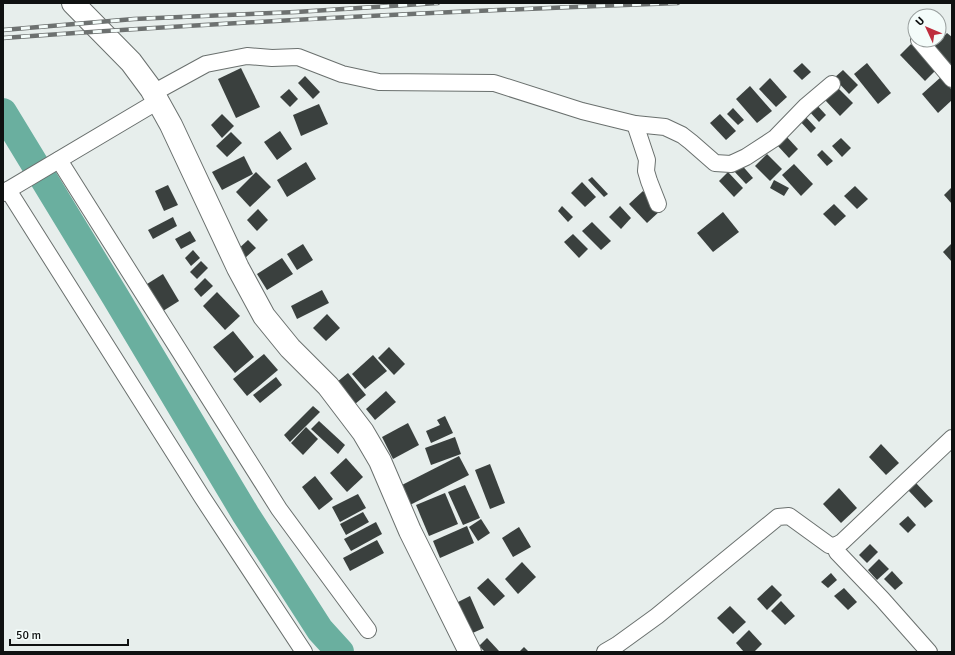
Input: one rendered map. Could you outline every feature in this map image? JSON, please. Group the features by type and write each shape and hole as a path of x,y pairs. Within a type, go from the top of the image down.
{"main road":[{"path":"78,4 131,62 155,97 171,125 238,268 264,316 290,348 328,386 363,432 389,481 410,531 470,652"}],"street":[{"path":"926,48 952,79"},
{"path":"304,652 198,490 9,189 54,162 206,64 247,56 272,58 298,57 342,74 379,82 494,83 582,111 635,124 665,127 682,135 715,163 731,164 746,157 775,138 806,106 832,84"},
{"path":"635,124 647,160 646,171 658,204"},
{"path":"54,162 279,509 368,630"},
{"path":"605,652 657,616 778,517 789,516 829,545 835,546 842,542 952,438"},
{"path":"835,546 837,552 882,599 929,652"}],"building":[{"path":"947,33 952,37 952,68 932,48 947,48"},
{"path":"907,48 915,48 936,70 925,81 900,55"},
{"path":"802,63 811,72 802,80 793,71"},
{"path":"867,63 891,93 878,104 854,74"},
{"path":"241,68 260,107 236,118 218,79"},
{"path":"843,70 858,85 849,94 834,78"},
{"path":"305,76 320,92 313,99 298,83"},
{"path":"941,77 952,90 952,100 938,113 922,94"},
{"path":"770,78 787,97 776,107 759,89"},
{"path":"750,86 772,111 757,123 736,99"},
{"path":"838,88 853,103 840,116 825,100"},
{"path":"289,89 298,99 290,107 280,97"},
{"path":"814,102 826,115 819,122 807,109"},
{"path":"319,104 328,124 301,136 293,115"},
{"path":"733,108 744,120 738,125 727,114"},
{"path":"222,114 234,126 222,138 211,125"},
{"path":"720,114 736,131 726,140 710,123"},
{"path":"803,114 816,128 811,133 798,119"},
{"path":"280,131 292,149 277,160 264,142"},
{"path":"231,132 242,143 227,157 216,146"},
{"path":"786,136 798,149 789,158 777,145"},
{"path":"841,138 851,148 842,157 832,146"},
{"path":"822,150 833,161 827,166 817,155"},
{"path":"767,154 782,169 770,181 755,166"},
{"path":"244,156 253,174 222,190 212,172"},
{"path":"306,162 316,179 287,197 277,180"},
{"path":"740,163 753,178 746,184 733,170"},
{"path":"794,164 813,184 801,196 782,175"},
{"path":"256,172 271,187 250,207 236,192"},
{"path":"728,172 743,188 734,197 719,181"},
{"path":"592,177 608,194 604,197 588,180"},
{"path":"774,180 789,188 784,196 770,188"},
{"path":"582,182 596,197 585,207 571,193"},
{"path":"168,185 178,205 164,211 155,191"},
{"path":"855,186 868,199 857,209 844,196"},
{"path":"952,187 952,204 944,195"},
{"path":"643,191 661,210 647,223 629,204"},
{"path":"834,204 846,216 835,226 823,214"},
{"path":"562,206 573,217 568,222 558,211"},
{"path":"620,206 631,218 621,229 609,217"},
{"path":"258,209 268,220 257,231 247,220"},
{"path":"723,212 739,232 713,252 697,233"},
{"path":"173,217 177,226 153,239 148,230"},
{"path":"592,222 611,241 601,250 582,231"},
{"path":"190,231 196,241 181,249 175,239"},
{"path":"573,234 588,249 579,258 564,242"},
{"path":"248,240 256,248 244,259 236,251"},
{"path":"952,243 952,262 943,252"},
{"path":"303,244 313,260 297,270 287,254"},
{"path":"193,250 200,258 191,266 185,258"},
{"path":"282,258 293,274 267,290 257,274"},
{"path":"201,261 208,268 197,279 190,272"},
{"path":"163,274 179,301 163,311 147,284"},
{"path":"205,278 213,286 201,297 194,289"},
{"path":"322,290 329,303 297,319 291,306"},
{"path":"217,292 240,316 225,330 203,306"},
{"path":"327,314 340,328 326,341 313,328"},
{"path":"233,331 254,357 235,373 213,347"},
{"path":"389,347 405,364 394,375 378,358"},
{"path":"264,354 278,370 247,396 233,379"},
{"path":"373,355 387,371 365,389 352,374"},
{"path":"348,373 366,395 355,404 337,382"},
{"path":"276,377 282,385 260,403 253,395"},
{"path":"386,391 396,402 375,420 366,409"},
{"path":"313,406 320,412 290,442 284,435"},
{"path":"445,416 453,433 431,443 426,431 440,425 437,420"},
{"path":"319,421 345,445 338,454 311,429"},
{"path":"408,423 419,445 393,459 382,437"},
{"path":"306,427 318,439 303,455 291,443"},
{"path":"455,437 461,454 431,465 425,448"},
{"path":"881,444 899,463 886,475 869,457"},
{"path":"459,456 469,475 410,505 400,486"},
{"path":"346,458 363,477 347,492 330,473"},
{"path":"490,464 505,503 490,509 475,470"},
{"path":"315,476 333,499 319,510 302,487"},
{"path":"916,483 933,501 925,508 908,490"},
{"path":"465,485 480,518 463,525 448,492"},
{"path":"839,488 857,508 841,523 823,504"},
{"path":"445,493 458,524 429,536 416,505"},
{"path":"358,494 366,508 340,522 332,507"},
{"path":"363,512 369,522 346,535 340,524"},
{"path":"908,516 916,525 908,533 899,524"},
{"path":"481,519 490,533 478,541 469,527"},
{"path":"376,522 382,534 351,551 344,539"},
{"path":"467,526 474,543 440,558 433,541"},
{"path":"519,527 531,547 513,557 502,538"},
{"path":"377,540 384,553 350,571 343,558"},
{"path":"870,544 878,552 867,563 859,555"},
{"path":"879,559 889,569 877,580 868,570"},
{"path":"522,562 536,577 518,594 505,579"},
{"path":"892,571 903,583 895,590 884,579"},
{"path":"831,573 837,580 828,588 821,582"},
{"path":"488,578 505,596 494,606 477,588"},
{"path":"772,585 782,595 767,610 757,599"},
{"path":"844,588 857,602 848,610 834,596"},
{"path":"470,596 484,628 468,635 454,604"},
{"path":"781,601 795,616 785,625 771,611"},
{"path":"730,606 746,622 733,634 717,618"},
{"path":"749,630 762,644 754,652 744,652 736,643"},
{"path":"487,638 499,651 498,652 485,652 479,646"},
{"path":"524,647 529,652 519,652"}],"waterway":[{"path":"3,112 246,515 320,630 340,652"}],"railway":[{"path":"3,30 134,19 296,12 438,3"},
{"path":"3,38 340,18 678,3"}]}
